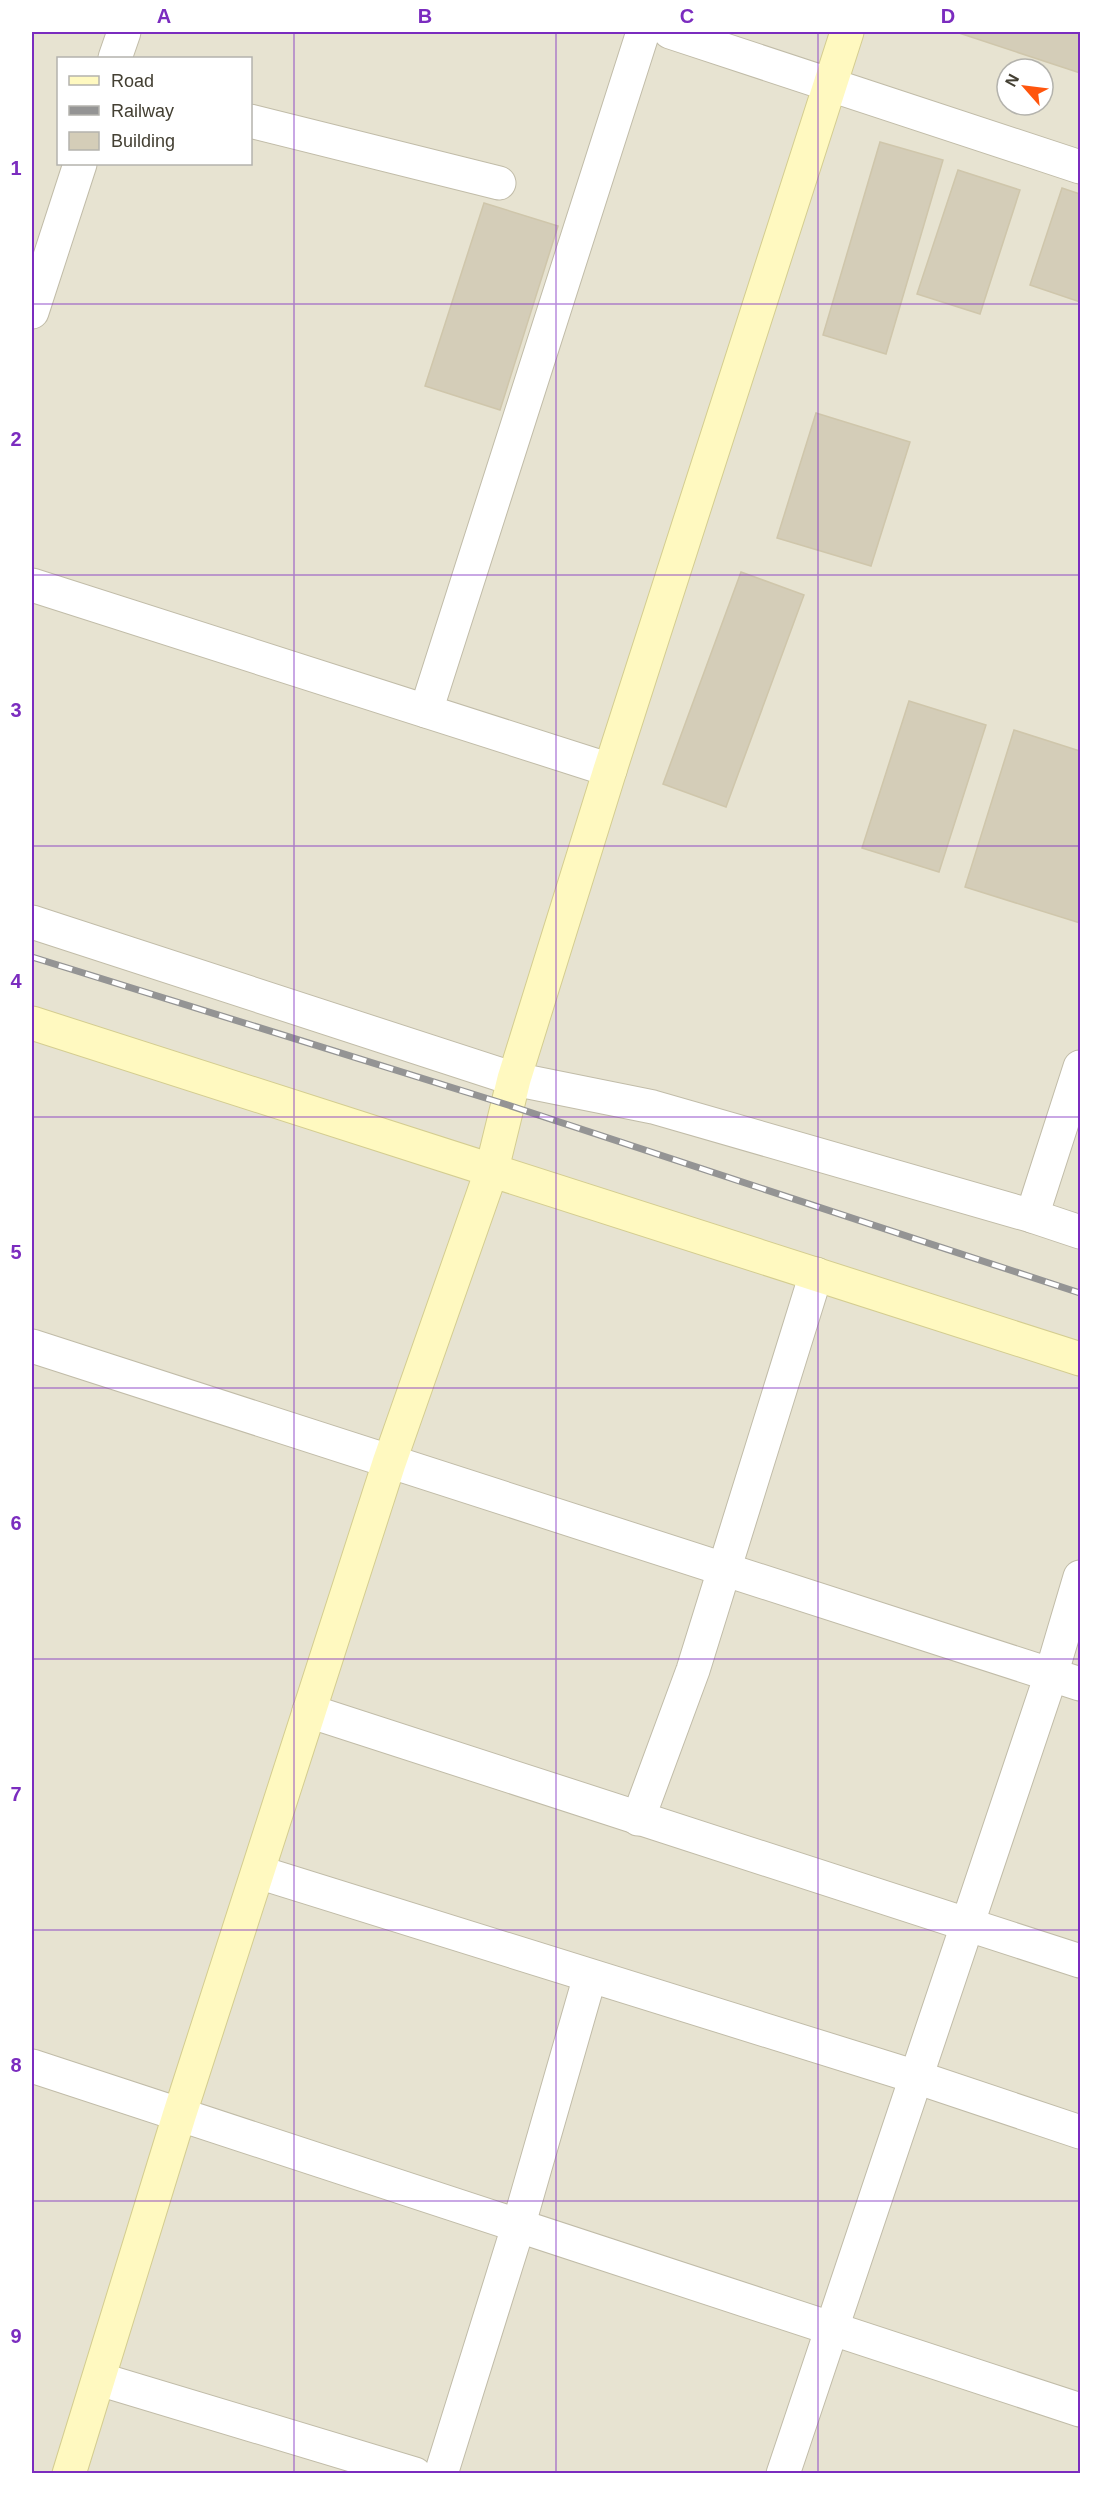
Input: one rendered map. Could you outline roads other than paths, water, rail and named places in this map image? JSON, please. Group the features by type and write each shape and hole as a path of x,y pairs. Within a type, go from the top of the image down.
{"main road":[{"path":"69,2474 179,2115 389,1463 492,1169 514,1079 610,770 848,32"},
{"path":"32,1023 1080,1359"}],"street":[{"path":"115,57 124,32"},
{"path":"426,711 643,32"},
{"path":"670,32 830,82 1080,167"},
{"path":"252,121 499,183"},
{"path":"32,312 80,165"},
{"path":"32,585 610,770"},
{"path":"32,922 514,1079 653,1107 1032,1216 1080,1232"},
{"path":"1032,1216 1080,1067"},
{"path":"638,1819 693,1670 816,1274"},
{"path":"32,1346 389,1463 1066,1679"},
{"path":"783,2474 967,1925 1066,1679 1080,1577"},
{"path":"309,1711 1080,1961"},
{"path":"258,1872 916,2077 1080,2132"},
{"path":"441,2474 518,2227 590,1976"},
{"path":"32,2066 1080,2410"},
{"path":"99,2379 415,2474"}],"railway":[{"path":"32,957 508,1105 1080,1293"}]}
